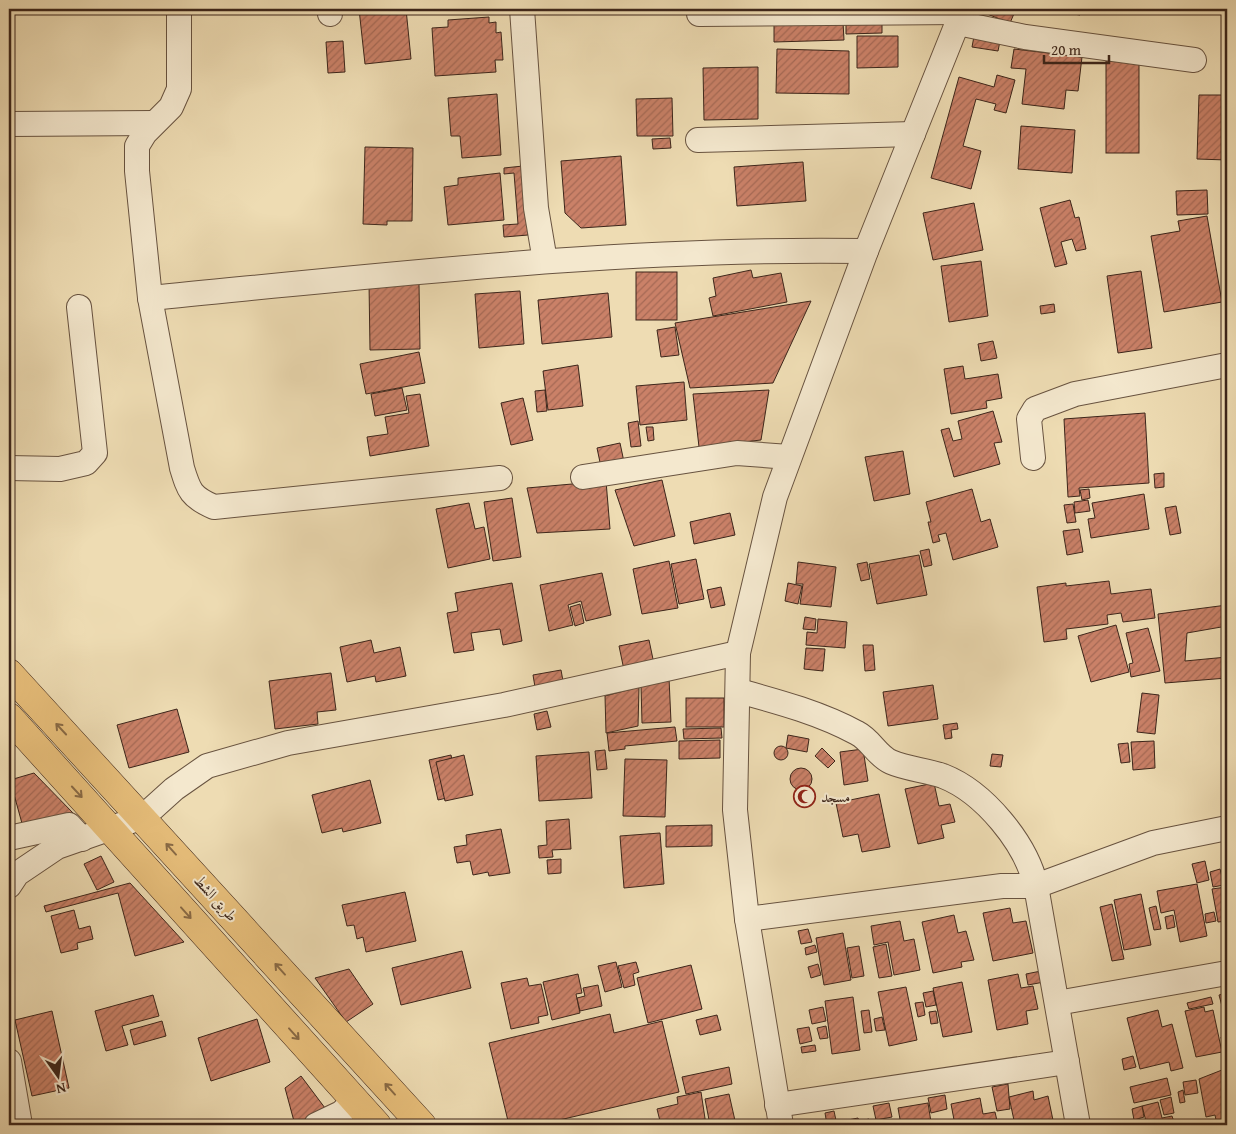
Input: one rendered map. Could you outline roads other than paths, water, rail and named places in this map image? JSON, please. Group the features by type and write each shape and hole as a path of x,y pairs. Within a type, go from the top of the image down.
{"highway":[{"name":"طريق الشط","path":"9,673 143,817 422,1125"},
{"path":"9,718 110,827 377,1125"}],"street":[{"path":"179,9 179,89 171,107 145,133 138,146 137,171 150,298 188,491 200,501 214,507 500,478"},
{"path":"522,9 536,208 546,261"},
{"path":"699,14 961,14 1044,40 1194,60"},
{"path":"961,14 866,251 775,497 738,653 739,691 735,810 747,919 779,1115 1068,1062"},
{"path":"9,124 154,123"},
{"path":"698,140 913,134"},
{"path":"150,298 546,261 778,249 866,251"},
{"path":"9,468 60,469 86,463 95,452 79,307"},
{"path":"1033,458 1029,419 1035,409 1075,394 1227,365"},
{"path":"583,477 737,453 789,457"},
{"path":"9,886 17,874 33,861 57,847 143,817 174,789 207,766 288,743 504,705 738,653"},
{"path":"739,691 784,703 836,722 867,739 882,756 891,762 942,776 955,782 986,806 1005,826 1032,868 1078,1125"},
{"path":"747,919 994,887 1036,886 1153,843 1223,824"},
{"path":"9,838 70,825 82,839"},
{"path":"1057,1003 1227,973"},
{"path":"9,1061 20,1125"},
{"path":"316,1125 341,1112 354,1101"}],"place":[{"name":"مسجد","path":"805,796"}]}
